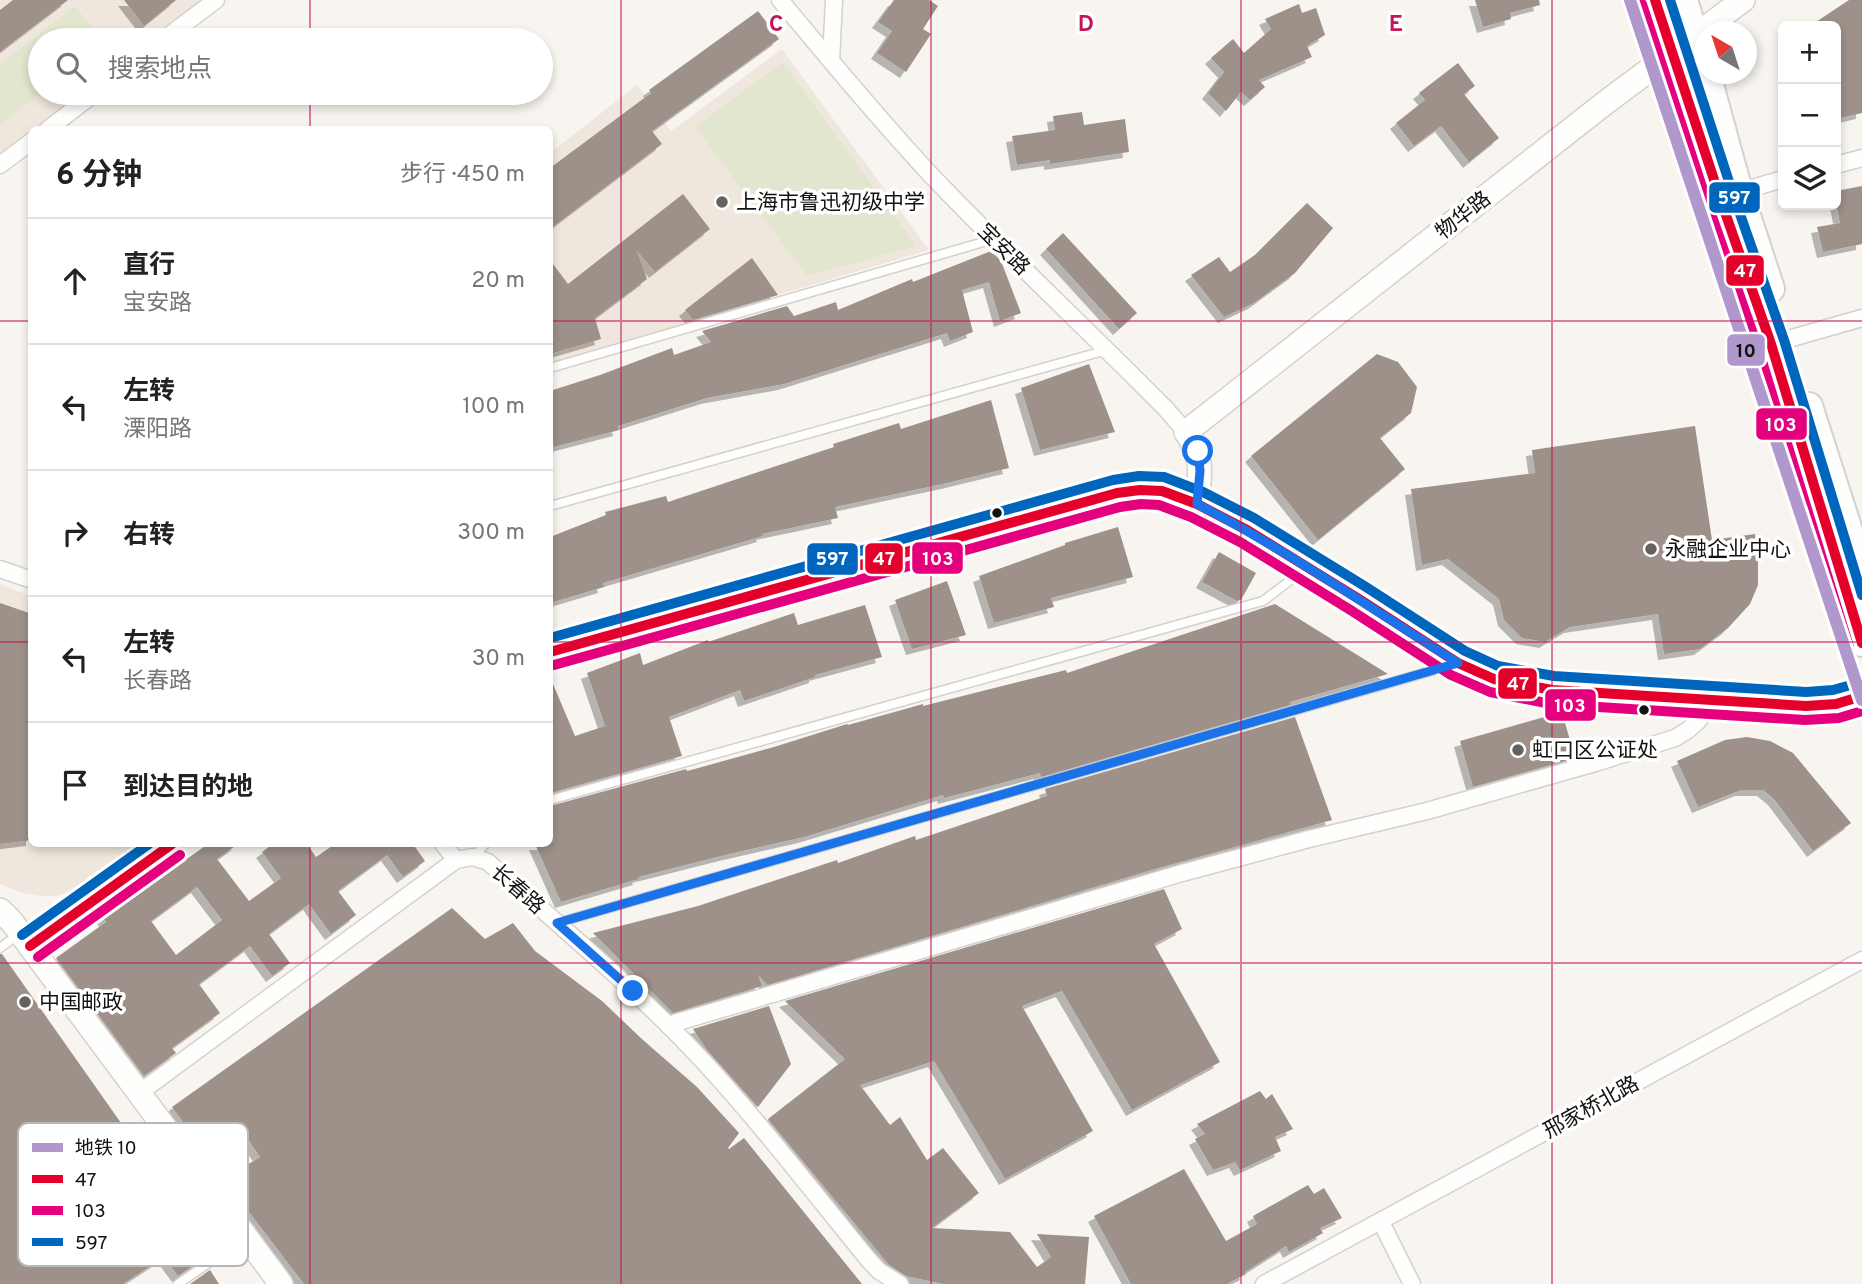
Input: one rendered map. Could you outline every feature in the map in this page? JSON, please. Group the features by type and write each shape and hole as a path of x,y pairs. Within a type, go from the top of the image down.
{"main road":[{"path":"1655,0 1672,52 1730,195 1779,341 1862,570"},
{"path":"1684,0 1694,29"},
{"path":"1708,84 1730,195"},
{"path":"1779,341 1862,643"}],"street":[{"path":"179,28 216,0"},
{"name":"宝安路","path":"780,0 899,140 1186,432 1194,443 1199,459 1197,504"},
{"path":"831,61 835,0"},
{"name":"物华路","path":"1715,21 1743,0"},
{"name":"物华路","path":"1186,432 1694,36"},
{"path":"52,126 79,105"},
{"path":"0,165 28,144"},
{"path":"1841,164 1862,158"},
{"path":"1730,195 1778,181"},
{"path":"1779,341 1862,318"},
{"path":"553,651 1117,493 1140,490 1162,491 1197,504 1247,530 1458,663 1485,675 1520,685 1584,692 1806,706 1836,704 1862,696"},
{"path":"0,569 28,579"},
{"path":"668,1025 1182,873 1427,811 1608,760 1667,741 1688,730 1705,711 1709,700"},
{"path":"25,939 167,847"},
{"path":"445,847 456,860"},
{"name":"长春路","path":"139,1093 456,860 473,856 488,862 668,1025 732,1094 867,1258 900,1284"},
{"path":"0,910 25,939 161,1123"},
{"name":"邢家桥北路","path":"1264,1284 1862,960"},
{"path":"1381,1222 1412,1284"},
{"path":"248,1240 281,1284"}],"lane":[{"path":"553,367 994,239"},
{"path":"553,505 1107,351"},
{"path":"553,799 1263,601 1307,567"},
{"path":"557,923 1458,663"},
{"path":"473,856 482,847"},
{"path":"0,948 25,939"},
{"path":"178,1284 204,1266"}],"shaded area":[{"path":"205,0 168,28 28,28 28,105 66,105 37,126 28,126 28,133 0,155 0,1"},
{"name":"上海市鲁迅初级中学","path":"782,49 929,250 553,362 553,151 637,85 671,131"},
{"path":"0,584 28,595 28,847 137,847 76,889 57,896 22,893 0,884"}],"green space":[{"path":"75,6 92,28 47,28"},
{"path":"28,42 28,103 0,124 0,64"},
{"path":"783,62 916,246 807,276 695,127"}],"building":[{"path":"13,0 68,0 0,52 0,10"},
{"path":"124,0 176,0 144,26"},
{"path":"894,0 929,0 938,6 923,29 931,34 906,72 877,53 892,31 878,22"},
{"path":"1475,0 1539,0 1540,5 1510,13 1511,19 1483,27"},
{"path":"1849,0 1862,0 1862,113 1841,118 1841,21 1818,21"},
{"path":"1299,4 1302,13 1316,8 1325,35 1307,46 1312,57 1259,80 1265,87 1250,100 1241,92 1226,111 1208,93 1224,72 1211,58 1233,39 1244,53 1271,29 1265,19"},
{"path":"758,11 779,39 652,131 662,144 553,227 553,166 651,93 649,90"},
{"path":"1458,63 1475,86 1464,94 1499,138 1469,162 1441,126 1414,146 1396,123 1425,100 1419,93"},
{"path":"1082,112 1084,125 1125,119 1129,152 1050,164 1050,160 1017,165 1012,136 1055,130 1053,116"},
{"path":"1862,186 1862,244 1823,252 1817,227 1840,223 1838,210 1841,210 1841,190"},
{"path":"683,194 710,229 655,272 637,251 647,279 595,318 601,339 553,353 553,264 568,284"},
{"path":"1307,203 1333,228 1295,273 1254,303 1224,317 1191,275 1219,257 1230,272 1255,255"},
{"path":"1063,233 1137,313 1119,329 1046,249"},
{"path":"991,251 1001,261 1021,313 1000,321 989,282 962,290 973,332 950,341 947,333 784,384 707,398 618,426 619,430 554,447 553,390 672,348 674,355 711,342 702,331 787,306 794,316 836,302 838,310 912,279 913,282"},
{"path":"752,258 778,295 693,320 685,310"},
{"path":"1377,354 1398,362 1417,387 1411,413 1380,438 1405,469 1318,540 1251,456"},
{"path":"1089,364 1115,432 1040,450 1021,388"},
{"path":"991,400 1009,468 835,507 838,518 762,534 763,536 603,583 604,587 553,602 553,536 606,515 605,512 666,496 668,502 899,423 901,429"},
{"name":"永融企业中心","path":"1695,426 1712,540 1755,534 1758,559 1758,585 1750,604 1728,628 1700,649 1664,654 1658,614 1570,627 1545,642 1522,638 1504,620 1499,599 1448,559 1422,565 1411,489 1535,473 1532,450"},
{"path":"1118,527 1133,577 1051,598 1054,607 994,623 979,576 1065,543"},
{"path":"1219,552 1256,573 1241,600 1237,601 1202,582"},
{"path":"947,581 966,635 912,649 895,600"},
{"path":"0,603 28,613 28,840 0,844"},
{"path":"1275,604 1388,674 1041,777 1040,773 944,798 943,795 804,837 638,877 639,879 561,902 536,847 553,847 553,805 686,769 691,770 923,704 1066,670 1067,673"},
{"path":"865,605 882,657 815,675 744,701 740,690 669,717 682,756 553,792 553,684 575,736 605,726 587,673 640,653 643,665 708,640 794,613 798,625"},
{"name":"虹口区公证处","path":"1562,712 1575,758 1473,787 1460,741"},
{"path":"1295,717 1332,820 1155,869 768,985 758,975 762,986 673,1013 593,933 698,906 915,836 916,840 1047,796 1045,789"},
{"path":"1747,737 1770,741 1793,753 1851,823 1813,851 1774,799 1763,790 1741,790 1698,807 1677,761 1725,740"},
{"path":"204,847 234,847 217,859 249,901 281,878 262,852 269,847 309,847 316,857 331,847 415,847 425,861 403,877 387,855 338,891 356,915 331,934 309,904 269,934 290,963 272,976 250,946 199,984 220,1013 172,1048 176,1053 144,1076 56,958 106,922 103,918","holes":["197,887 222,920 176,955 151,921"]},
{"path":"1164,889 1182,929 1154,944 1220,1062 1132,1110 1062,991 1022,1006 1093,1131 1005,1179 934,1061 860,1085 890,1125 900,1117 927,1160 943,1148 979,1193 932,1228 1010,1232 1037,1267 1051,1257 1037,1234 1089,1237 1085,1284 943,1284 906,1276 889,1265 768,1119 845,1059 785,1001"},
{"path":"452,908 485,939 513,923 535,951 602,1001 697,1087 739,1133 728,1148 744,1138 862,1284 304,1284 248,1210 248,1164 260,1157 248,1140 248,1123 184,1123 172,1107"},
{"path":"2,954 121,1123 18,1123 18,1266 150,1266 123,1284 0,1284"},
{"path":"769,1006 791,1064 758,1107 707,1050 693,1029"},
{"path":"1260,1091 1266,1099 1272,1094 1293,1129 1275,1137 1281,1151 1240,1170 1235,1162 1213,1170 1195,1139 1205,1134 1197,1124"},
{"path":"1184,1169 1226,1241 1257,1224 1253,1216 1308,1185 1314,1194 1324,1188 1342,1218 1320,1228 1323,1233 1289,1252 1286,1246 1227,1284 1131,1284 1094,1216"},
{"path":"171,1266 193,1266 178,1276"},
{"path":"210,1270 219,1284 190,1284"}],"metro line":[{"name":"10","path":"1630,0 1862,700"}],"transit line":[{"name":"47","path":"1655,0 1771,344 1862,643"},
{"name":"597","path":"1670,0 1784,340 1862,595"},
{"name":"103","path":"1642,4 1758,348 1849,647"},
{"name":"597","path":"553,637 1113,480 1139,476 1164,477 1203,492 1254,518 1465,651 1498,666 1554,676 1806,692 1833,690 1858,683"},
{"name":"47","path":"553,651 1117,493 1140,490 1162,491 1197,504 1247,530 1458,663 1494,679 1552,690 1806,706 1836,704 1862,696"},
{"name":"103","path":"554,665 1120,507 1141,504 1159,505 1191,517 1240,542 1451,675 1490,692 1551,704 1805,720 1839,718 1862,711"},
{"name":"597","path":"22,935 145,847"},
{"name":"47","path":"30,946 168,847"},
{"name":"103","path":"38,957 180,855"}],"place":[{"name":"上海市鲁迅初级中学","path":"722,202"},
{"name":"永融企业中心","path":"1651,549"},
{"name":"虹口区公证处","path":"1518,750"},
{"name":"中国邮政","path":"25,1002"}],"route":[{"path":"633,991 557,923 1458,663 1247,530 1197,504 1200,471 1198,451"}]}
